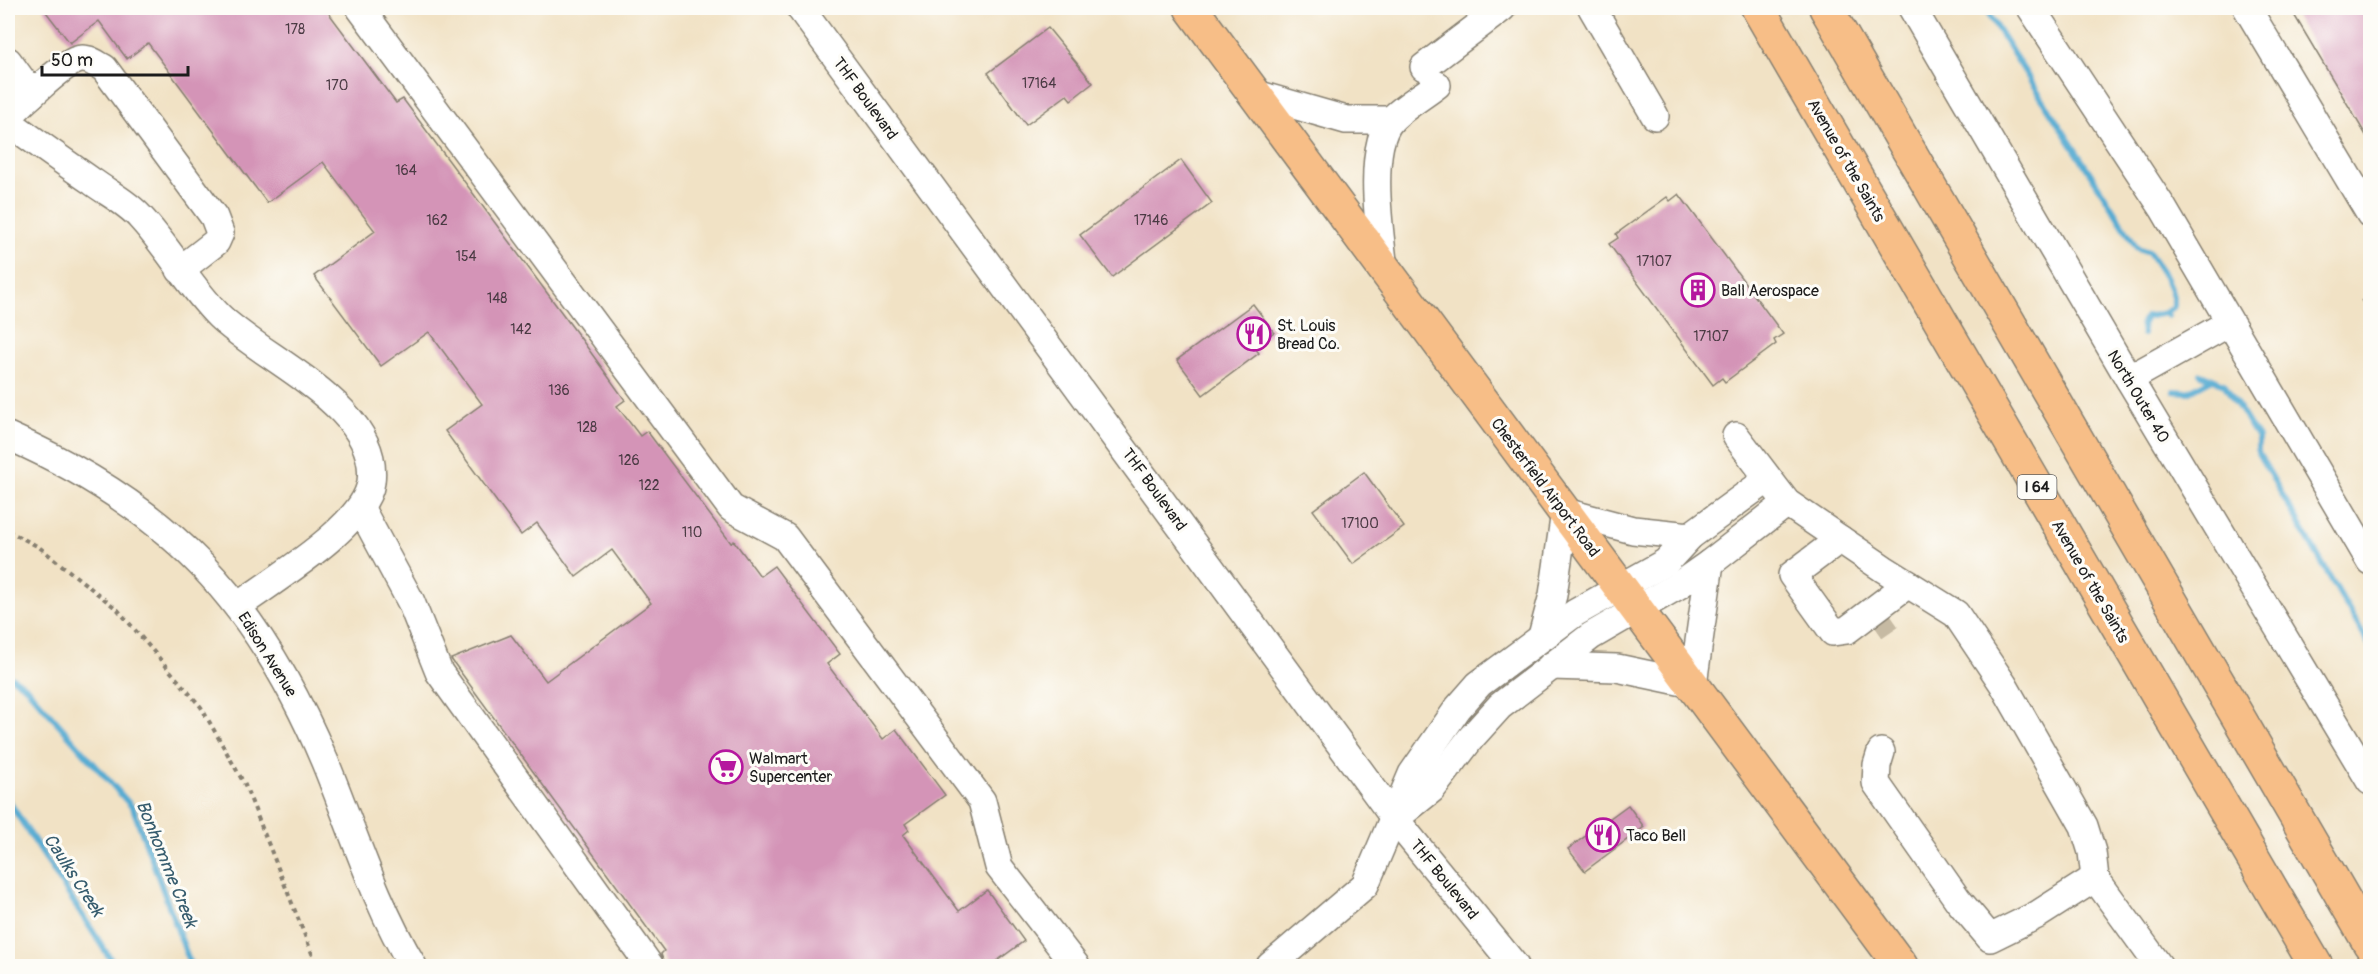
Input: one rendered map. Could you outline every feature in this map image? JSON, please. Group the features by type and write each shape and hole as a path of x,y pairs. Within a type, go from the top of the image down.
{"main road":[{"name":"Chesterfield Airport Road","path":"1191,8 1901,966"},
{"name":"Avenue of the Saints","path":"1758,8 2316,966"},
{"path":"1826,8 2370,944"}],"street":[{"path":"360,8 731,508 785,537 814,575 982,801 999,867 1076,966"},
{"name":"THF Boulevard","path":"800,8 1395,819 1515,966"},
{"path":"1384,269 1376,172 1391,120 1430,76 1502,8"},
{"path":"1592,8 1655,116"},
{"name":"North Outer 40","path":"1912,8 2129,379 2370,781"},
{"path":"2031,8 2070,71 2132,158 2370,561"},
{"path":"2247,8 2370,214"},
{"path":"8,117 32,94 77,60 89,60 104,68 214,217 220,233 216,242 180,270"},
{"path":"8,61 32,94"},
{"path":"1256,94 1346,120 1391,120"},
{"path":"8,122 139,216 180,270 221,318 338,407 359,430 371,456 371,483 361,509 343,528 238,606"},
{"path":"2129,379 2229,323"},
{"name":"Edison Avenue","path":"8,436 75,468 142,511 195,558 238,606 282,672 307,720 384,909 413,966"},
{"path":"1736,436 1787,503 1840,539 1892,606"},
{"path":"1395,819 1432,789 1471,738 1500,706 1591,636 1690,537 1768,479"},
{"path":"1270,966 1365,885 1395,819 1412,774 1458,708 1486,678 1575,613 1630,598 1710,563 1787,503"},
{"path":"361,509 411,602 439,672 650,966"},
{"path":"1542,636 1553,595 1566,512 1632,530 1690,537"},
{"path":"1840,539 1792,575 1833,632 1847,630 1892,606 1956,614 2003,684 2084,826 2092,852 2095,878 2159,966"},
{"path":"1551,666 1617,668 1693,684 1710,563"},
{"path":"1847,630 1859,638 1892,606"},
{"path":"1881,752 1876,783 1958,900 1990,938 2037,915 2095,878"}],"path":[{"path":"2369,310 2362,299 2370,294"},
{"path":"8,531 39,547 118,610 201,707 245,785 317,966"}],"building":[{"path":"43,8 325,8 396,103 403,99 579,336 625,400 617,406 640,436 647,431 731,543 734,541 760,576 774,566 840,654 827,664 883,739 896,729 945,795 905,824 909,830 903,835 959,911 987,890 1024,941 990,966 665,966 661,954 664,951 451,659 511,635 546,681 651,603 612,550 576,577 537,523 521,535 445,431 482,404 429,332 381,366 314,276 375,231 323,162 267,203 148,43 127,59 99,21 70,43"},
{"path":"2290,8 2370,8 2370,142"},
{"path":"1048,28 1093,83 1071,100 1067,95 1026,125 988,73"},
{"path":"1181,160 1212,203 1112,277 1080,235"},
{"name":"Ball Aerospace","path":"1679,194 1783,334 1774,340 1776,344 1725,382 1722,378 1713,385 1609,244 1618,238 1616,234 1667,197 1670,201"},
{"path":"1253,304 1274,332 1254,347 1259,353 1203,395 1177,360"},
{"path":"1364,472 1404,527 1353,564 1313,510"},
{"path":"1628,805 1644,827 1585,871 1568,849"}],"waterway":[{"path":"1985,8 2137,248 2149,252 2169,284 2174,306 2165,313 2168,316"},
{"path":"2143,334 2142,325 2146,317 2165,313"},
{"path":"2201,374 2224,384 2258,438 2258,453 2370,646"},
{"path":"2174,391 2188,392 2212,379"},
{"name":"Bonhomme Creek","path":"8,675 25,686 133,808 191,966"},
{"name":"Caulks Creek","path":"8,800 115,966"}],"tunnel":[{"path":"1875,627 1891,616"}],"place":[{"name":"Ball Aerospace","path":"1698,290"},
{"name":"St. Louis Bread Co.","path":"1254,334"},
{"name":"Walmart Supercenter","path":"726,767"},
{"name":"Taco Bell","path":"1603,835"}]}
